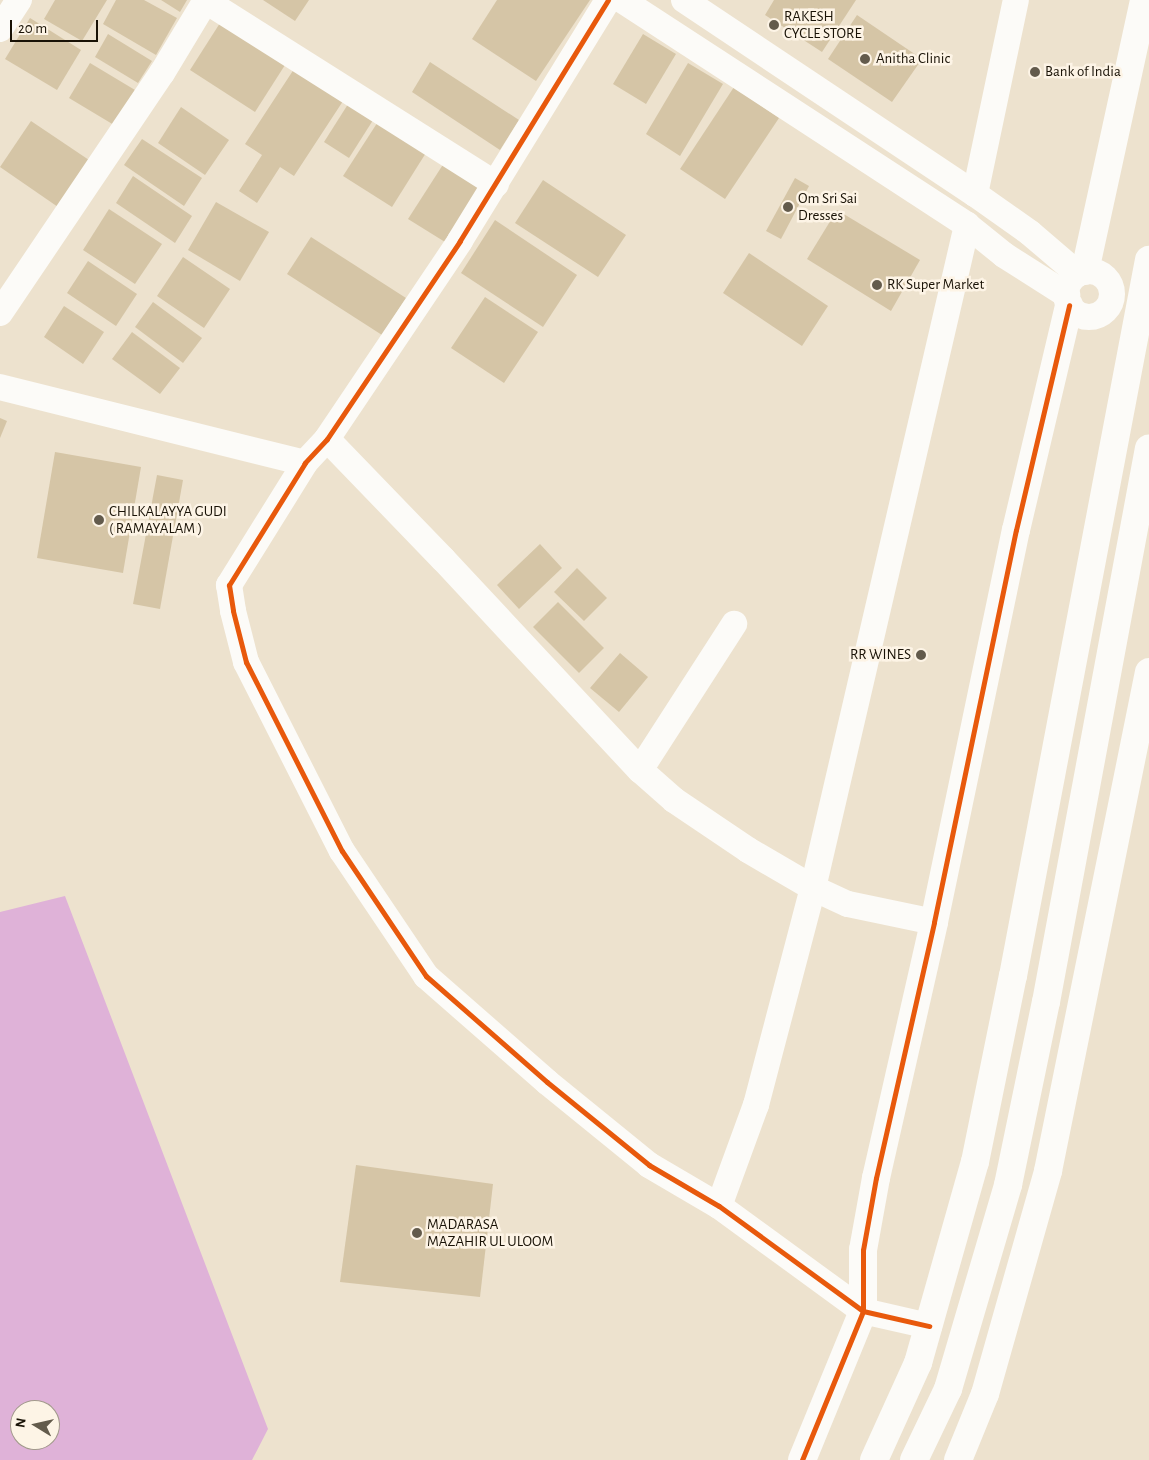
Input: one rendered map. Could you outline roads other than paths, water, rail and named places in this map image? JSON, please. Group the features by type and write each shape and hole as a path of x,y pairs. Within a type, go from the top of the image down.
{"main road":[{"path":"802,1460 863,1311 864,1241 876,1178 934,922 1016,530 1144,0"},
{"path":"874,1460 918,1363 975,1162 1014,976 1144,321 1149,260"},
{"path":"914,1460 948,1389 1008,1185 1046,1002 1149,448"},
{"path":"958,1460 985,1394 1048,1171 1144,729 1149,672"}],"street":[{"path":"0,29 19,0"},
{"path":"608,0 496,184 327,440 305,463 229,585 233,611 246,662 342,851 426,976 547,1082 648,1165 719,1206 863,1311 929,1326"},
{"path":"622,0 967,225 1004,254 1075,286"},
{"path":"684,0 1030,232 1075,286 1074,311 1087,316 1100,314 1110,303 1111,289 1109,282 1098,273 1075,286"},
{"path":"975,194 1016,0"},
{"path":"0,313 162,73 206,1 496,184"},
{"path":"719,1206 756,1105 813,888 967,225"},
{"path":"1110,303 1144,321"},
{"path":"0,387 305,463"},
{"path":"327,440 443,559 640,770 674,800 748,850 813,888 848,904 934,922"},
{"path":"640,770 734,624"}],"place":[{"name":"RAKESH CYCLE STORE","path":"774,25"},
{"name":"Anitha Clinic","path":"865,59"},
{"name":"Bank of India","path":"1035,72"},
{"name":"Om Sri Sai Dresses","path":"788,207"},
{"name":"RK Super Market","path":"877,285"},
{"name":"CHILKALAYYA GUDI ( RAMAYALAM )","path":"99,520"},
{"name":"RR WINES","path":"921,655"},
{"name":"MADARASA MAZAHIR UL ULOOM","path":"417,1233"}]}
